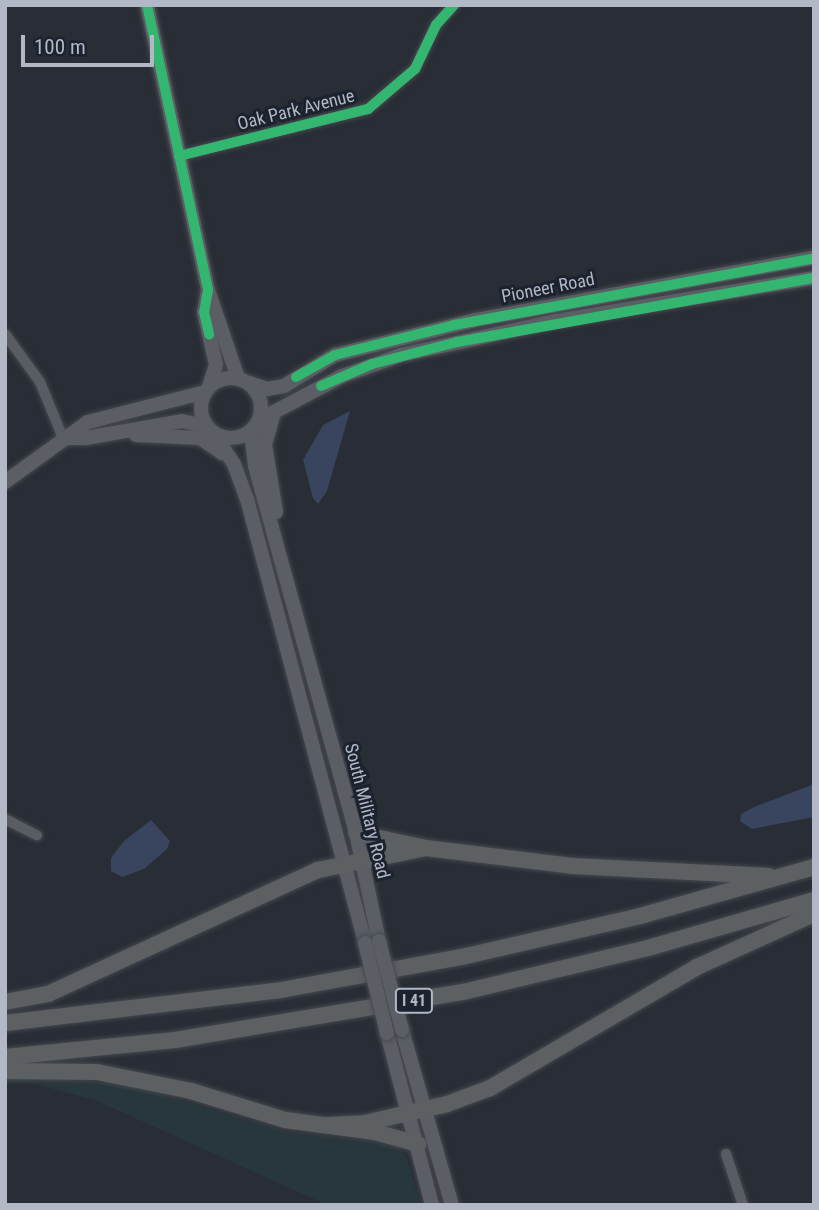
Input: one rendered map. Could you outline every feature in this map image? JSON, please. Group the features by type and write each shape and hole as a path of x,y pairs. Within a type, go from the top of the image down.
{"highway":[{"path":"356,833 426,848 586,867 782,877"},
{"path":"5,1002 48,994 175,939 268,890 318,870 343,868 426,848"},
{"name":"I 41","path":"5,1023 281,989 466,956 627,919 814,867"},
{"name":"I 41","path":"5,1057 175,1041 463,992 648,948 814,900"},
{"path":"329,1125 365,1123 427,1105 447,1104 490,1088 696,967 814,914"},
{"path":"5,1071 97,1072 191,1091 285,1119 329,1125 418,1144"}],"main road":[{"path":"63,438 182,421 210,429 231,439 258,423 261,400 244,381 208,290 147,5"},
{"name":"Pioneer Road","path":"244,381 267,389 284,386 335,355 463,323 814,258"},
{"name":"Pioneer Road","path":"258,423 282,404 365,366 446,345 814,278"},
{"path":"208,290 204,312 216,365 201,409 210,429"},
{"path":"5,482 88,422 207,390 222,379 244,381"},
{"path":"281,555 265,444 269,422 282,404"},
{"name":"South Military Road","path":"258,423 252,441 255,466 356,833 387,1033 432,1205"},
{"name":"South Military Road","path":"210,429 237,472 343,868 372,942 427,1105 452,1205"},
{"path":"110,433 200,438 219,450 237,472"}],"street":[{"name":"Oak Park Avenue","path":"179,156 368,109 415,69 436,25 454,5"},
{"path":"5,334 19,347 40,382 63,438"},
{"path":"5,819 37,835"},
{"path":"726,1154 743,1205"}],"shaded area":[{"path":"5,1076 125,1084 285,1131 391,1144 401,1148 407,1159 421,1205 327,1205 95,1100 30,1083 5,1084"}],"water":[{"path":"350,411 327,491 318,504 313,498 303,460 323,425"},
{"path":"814,784 814,817 752,829 740,821 741,814 754,807"},
{"path":"151,820 170,841 167,849 144,869 122,877 111,871 111,858 124,841"}],"cycle path":[{"path":"147,5 208,290 204,312 209,334"},
{"path":"179,156 368,109 415,69 436,25 454,5"},
{"path":"296,377 335,355 454,325 814,258"},
{"path":"321,386 372,364 457,342 814,278"}]}
